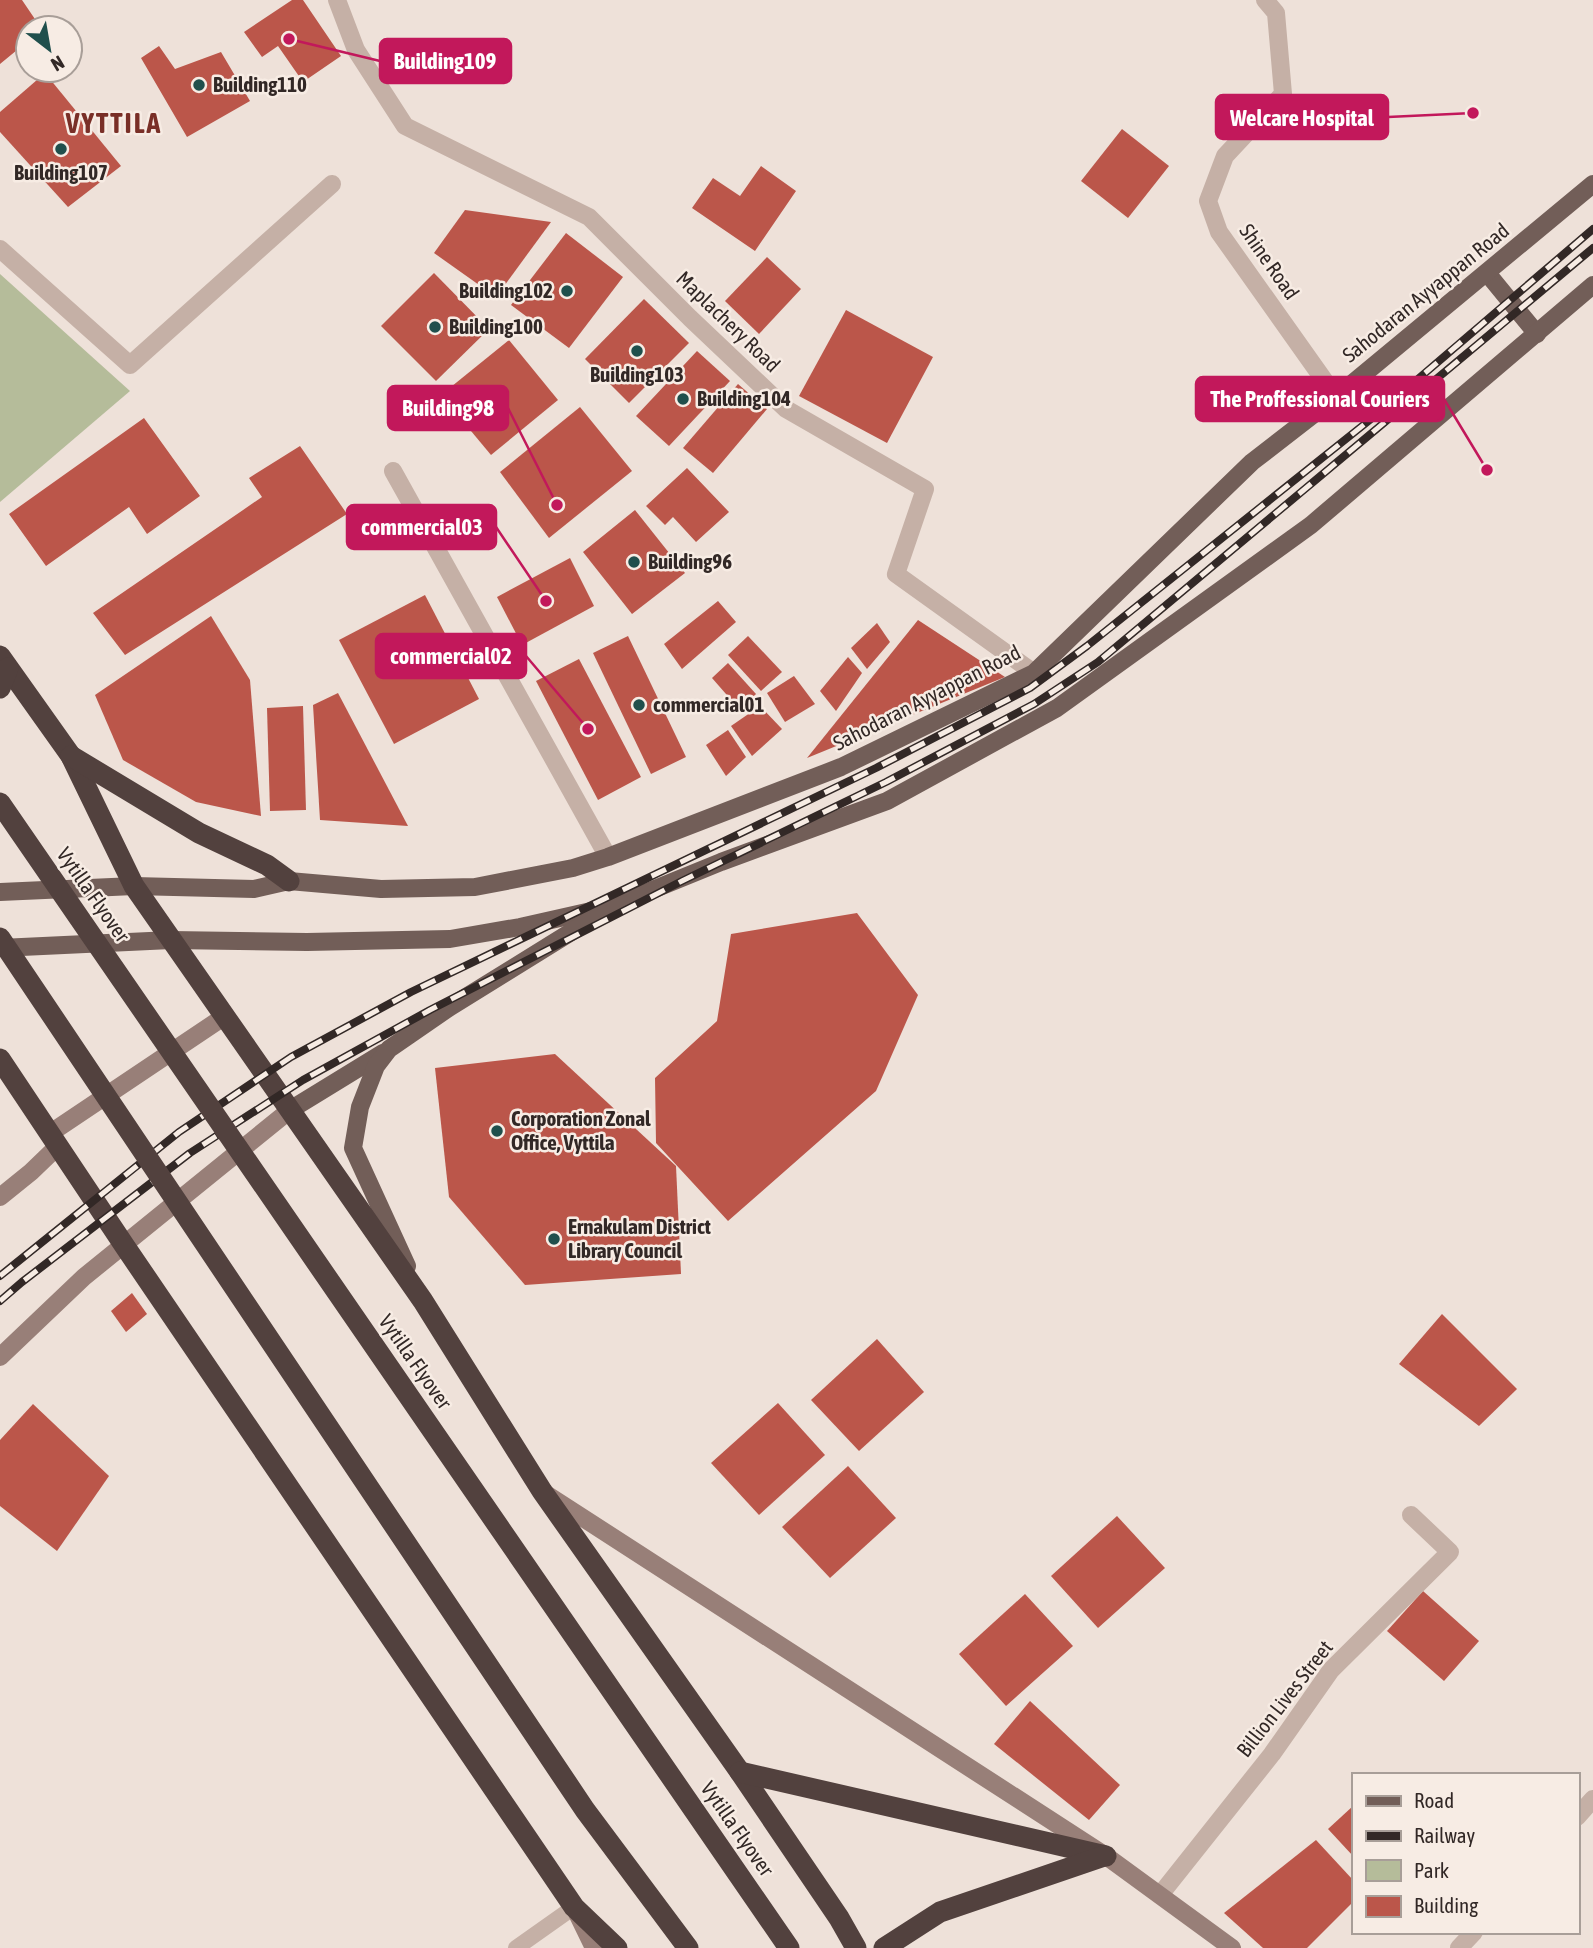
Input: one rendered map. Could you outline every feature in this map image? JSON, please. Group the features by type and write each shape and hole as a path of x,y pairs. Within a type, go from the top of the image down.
{"highway":[{"path":"0,688 4,662"},
{"path":"4,662 71,756 134,886 423,1301 542,1491 740,1772 839,1918 856,1948"},
{"path":"71,756 199,833 267,865 289,881"},
{"name":"Vytilla Flyover","path":"0,803 789,1948"},
{"path":"0,938 586,1810 688,1948"},
{"path":"0,1059 573,1907 617,1948"},
{"path":"0,1082 30,1104"},
{"path":"740,1772 1106,1856"},
{"path":"889,1947 940,1912 1106,1856"}],"main road":[{"name":"Sahodaran Ayyappan Road","path":"0,892 134,886 254,889 289,881 381,889 475,887 573,868 608,857 841,767 1034,673 1252,462 1336,397 1593,184"},
{"path":"1487,273 1537,334"},
{"path":"0,948 171,940 307,942 450,939 520,927 613,906 721,862 887,801 1057,708 1311,525 1593,285"},
{"path":"0,1357 84,1277 289,1110 613,906"},
{"path":"0,1197 31,1172 54,1140 225,1016"},
{"path":"389,1049 376,1066 360,1107 353,1148 423,1301"},
{"path":"542,1491 1106,1856 1232,1948"},
{"path":"573,1907 594,1948"}],"street":[{"name":"Maplachery Road","path":"337,0 356,50 405,126 589,218 786,409 925,489 896,573 1034,673"},
{"name":"Shine Road","path":"1265,0 1276,13 1283,94 1225,156 1208,201 1219,232 1336,397"},
{"path":"0,249 130,365 331,184"},
{"path":"393,471 608,857"},
{"name":"Billion Lives Street","path":"1160,1895 1272,1754 1331,1670 1450,1552 1411,1515"},
{"path":"1579,1815 1593,1799"},
{"path":"1459,1948 1472,1934"}],"lane":[{"path":"516,1948 573,1907"}],"green space":[{"path":"0,274 130,391 0,502"}],"building":[{"path":"0,0 22,0 32,14 14,14 14,52 0,64"},
{"path":"292,0 303,0 341,56 303,82 278,46 262,57 244,32"},
{"name":"Building110","path":"159,46 175,69 221,52 250,101 187,137 141,58"},
{"name":"Building107","path":"32,84 54,84 121,166 68,207 0,132 0,112"},
{"path":"1122,129 1169,166 1128,218 1081,181"},
{"path":"761,166 796,191 755,251 692,208 713,178 740,196"},
{"path":"465,210 551,222 496,297 434,253"},
{"name":"Building102","path":"566,233 623,277 569,348 511,305"},
{"path":"767,257 801,289 759,334 725,301"},
{"name":"Building100","path":"434,273 489,329 436,381 381,326"},
{"name":"Building103","path":"644,299 689,343 629,403 585,359"},
{"path":"846,310 933,357 887,443 799,396"},
{"path":"509,340 558,400 491,455 441,395"},
{"name":"Building104","path":"697,351 730,381 669,446 636,416"},
{"path":"738,384 767,409 713,473 683,448"},
{"path":"580,407 632,471 549,538 500,472"},
{"path":"144,418 200,496 147,534 129,507 46,566 9,514"},
{"path":"300,446 347,514 125,655 93,613 262,497 249,478"},
{"path":"687,468 729,512 696,542 673,517 665,525 646,506"},
{"name":"Building96","path":"635,510 685,573 632,614 583,552"},
{"path":"570,558 594,606 522,645 497,597"},
{"path":"425,595 479,699 394,744 339,640"},
{"path":"718,601 736,622 682,669 664,644"},
{"path":"211,616 250,680 261,816 196,802 123,760 95,695"},
{"path":"918,620 1005,677 807,758"},
{"path":"877,623 890,642 867,669 851,648"},
{"name":"commercial01","path":"628,636 686,757 651,774 593,653"},
{"path":"748,636 782,672 761,691 728,655"},
{"path":"848,657 862,673 836,711 820,691"},
{"path":"579,659 641,777 598,800 536,681"},
{"path":"728,663 756,694 740,710 712,678"},
{"path":"794,676 815,704 785,722 767,693"},
{"path":"338,693 408,826 320,820 313,705"},
{"path":"303,706 306,810 270,811 267,708"},
{"path":"760,706 782,729 752,756 731,726"},
{"path":"728,730 746,757 726,776 706,745"},
{"path":"857,913 918,995 876,1091 728,1221 656,1143 655,1078 717,1021 731,934"},
{"path":"555,1054 676,1166 681,1274 525,1285 449,1197 435,1068"},
{"path":"132,1293 147,1314 126,1332 111,1311"},
{"path":"1442,1314 1517,1389 1479,1426 1399,1364"},
{"path":"877,1339 924,1392 859,1451 811,1400"},
{"path":"778,1403 825,1455 759,1515 711,1463"},
{"path":"33,1404 109,1476 57,1551 0,1506 0,1440"},
{"path":"848,1466 896,1518 830,1578 782,1527"},
{"path":"1117,1516 1165,1568 1098,1628 1051,1576"},
{"path":"1423,1591 1479,1641 1444,1681 1387,1631"},
{"path":"1025,1594 1073,1646 1006,1706 959,1654"},
{"path":"1030,1701 1120,1785 1089,1820 994,1744"},
{"path":"1352,1807 1352,1855 1328,1829"},
{"path":"1316,1840 1352,1879 1352,1903 1307,1948 1263,1948 1224,1913"}],"railway":[{"path":"0,1276 179,1132 291,1057 411,992 876,768 1030,688 1087,646 1376,415 1593,229"},
{"path":"0,1301 190,1153 303,1080 430,1010 682,881 886,782 1034,704 1098,662 1593,248"}],"place":[{"name":"Building109","path":"289,39"},
{"name":"Building110","path":"199,85"},
{"name":"Welcare Hospital","path":"1473,113"},
{"name":"Building107","path":"61,149"},
{"name":"Building102","path":"567,291"},
{"name":"Building100","path":"435,327"},
{"name":"Building103","path":"637,351"},
{"name":"Building104","path":"683,399"},
{"name":"The Proffessional Couriers","path":"1487,470"},
{"name":"Building98","path":"557,505"},
{"name":"Building96","path":"634,562"},
{"name":"commercial03","path":"546,601"},
{"name":"commercial01","path":"639,705"},
{"name":"commercial02","path":"588,729"},
{"name":"Corporation Zonal Office, Vyttila","path":"497,1131"},
{"name":"Ernakulam District Library Council","path":"554,1239"}],"district":[{"name":"VYTTILA","path":"114,123"}]}
